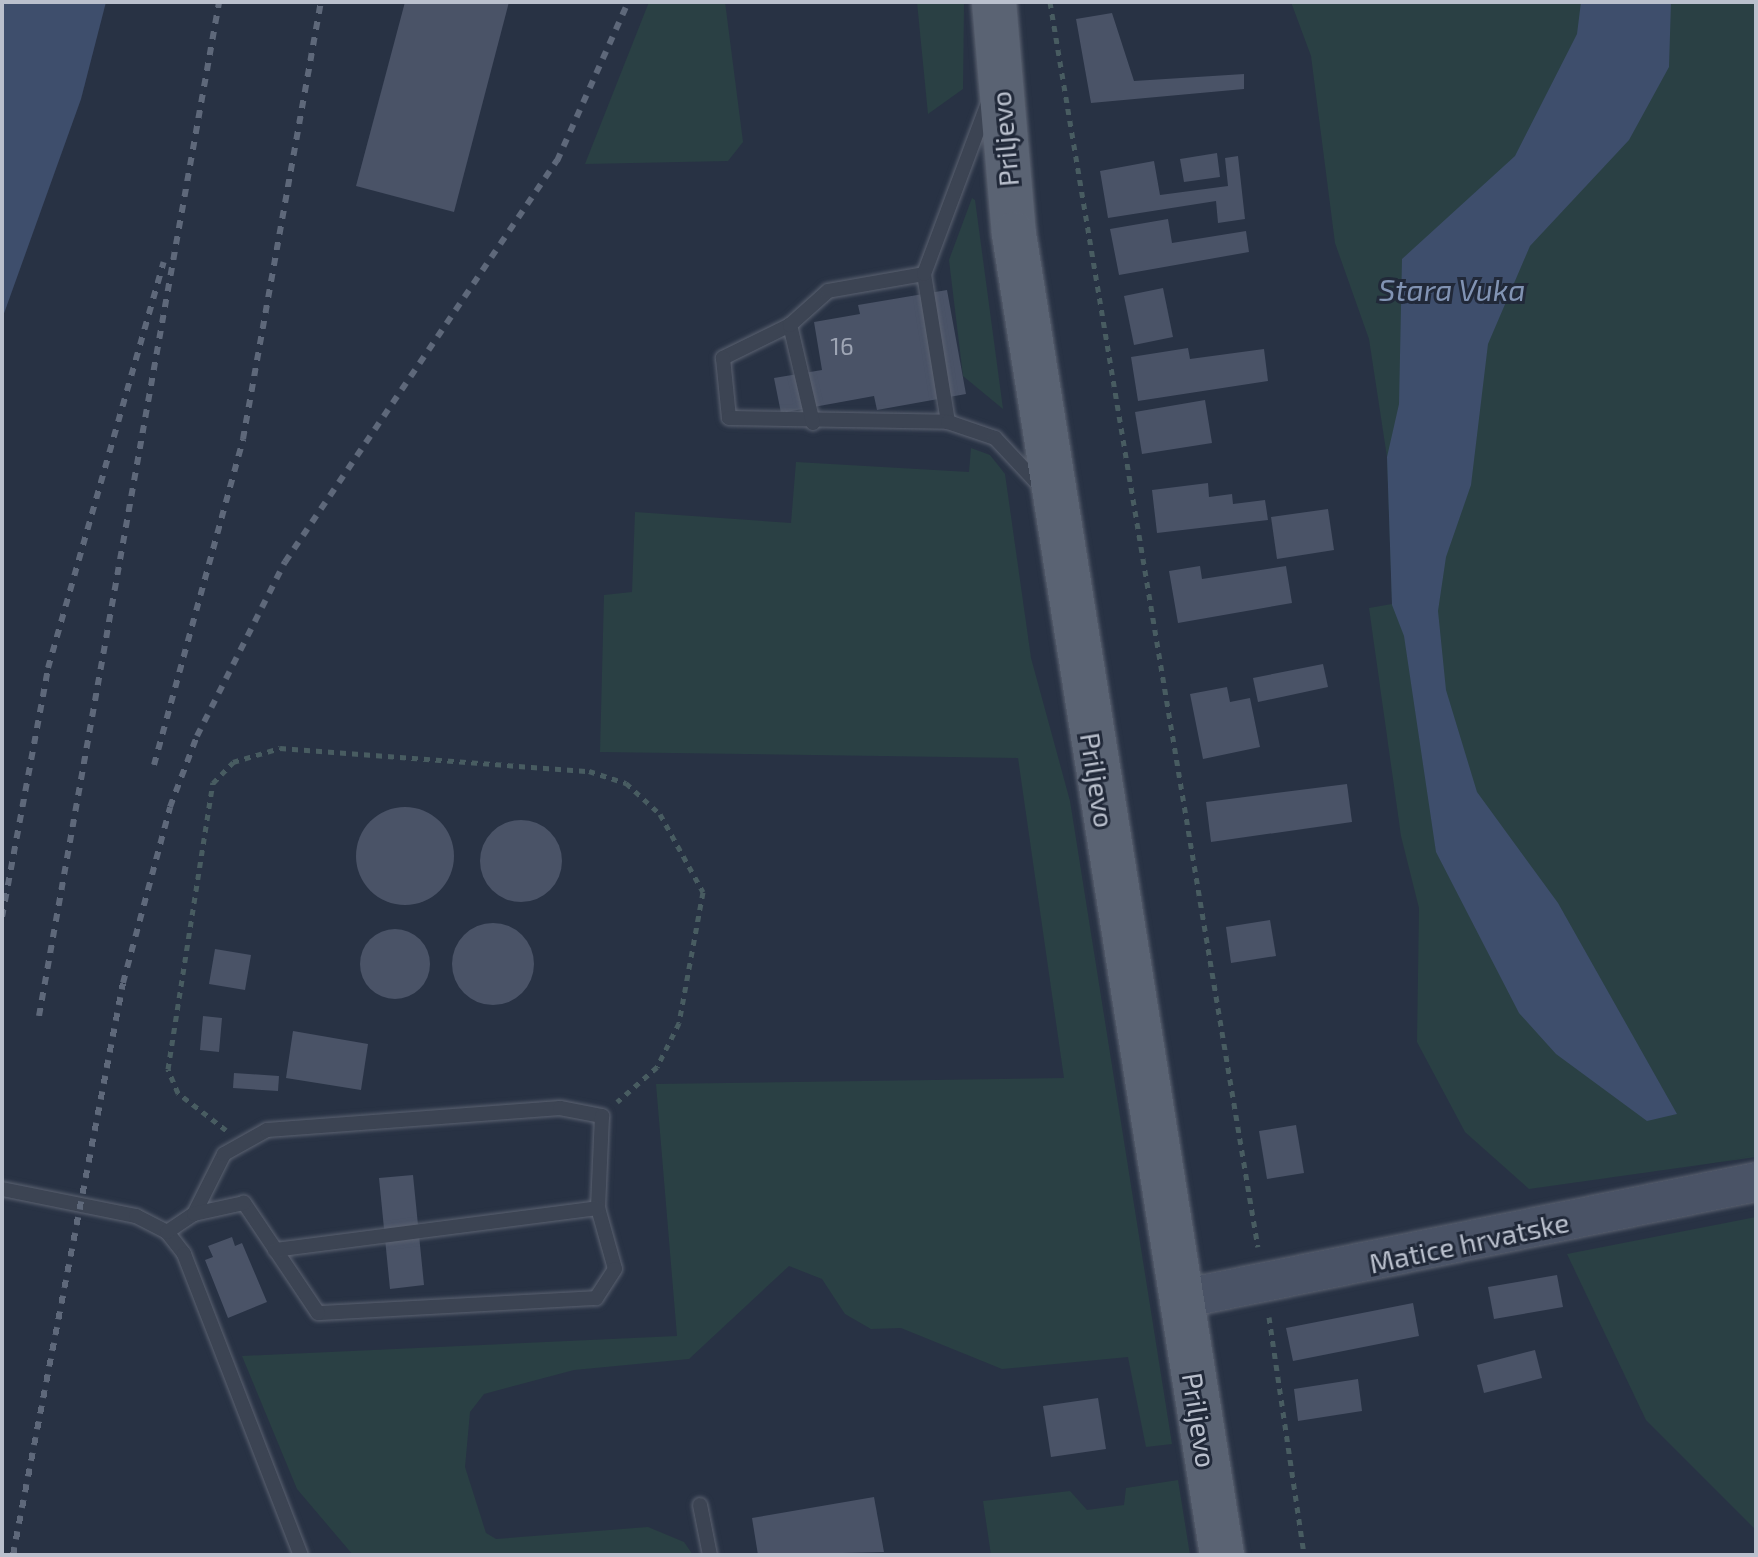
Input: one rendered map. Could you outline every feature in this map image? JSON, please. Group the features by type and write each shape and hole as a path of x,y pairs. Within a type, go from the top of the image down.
{"main road":[{"name":"Priljevo","path":"994,2 998,77 1056,513 1222,1555"},
{"name":"Matice hrvatske","path":"1181,1299 1756,1182"}],"lane":[{"path":"948,422 924,274 998,77"},
{"path":"924,274 828,291 790,325 723,358 724,409 736,421 948,422 995,438 1017,456 1056,513"},
{"path":"790,325 813,423"},
{"path":"167,1232 194,1214 244,1203 318,1313 596,1298 615,1269 598,1208 602,1116 560,1108 241,1138 224,1154 194,1214"},
{"path":"2,1189 136,1216 167,1232 184,1254 301,1555"},
{"path":"275,1250 598,1208"},
{"path":"700,1505 710,1555"}],"path":[{"path":"1050,2 1264,1283 1304,1555"},
{"path":"241,1138 198,1113 168,1069 213,783 233,762 280,748 589,771 626,783 660,814 703,892 679,1023 657,1067 602,1116"}],"green space":[{"path":"649,2 725,2 743,142 728,161 585,164"},
{"path":"917,2 964,2 963,89 928,114"},
{"path":"1291,2 1756,2 1756,1157 1529,1189 1465,1132 1417,1042 1419,908 1401,836 1369,608 1392,604 1387,457 1369,339 1335,243 1311,56"},
{"path":"972,198 975,200 1003,409 963,376 949,260"},
{"path":"971,448 990,455 1005,474 1031,658 1070,801 1172,1444 1146,1447 1128,1357 1002,1369 901,1328 871,1329 845,1314 822,1279 789,1266 689,1359 574,1370 484,1394 470,1412 465,1467 486,1533 496,1539 648,1527 684,1542 693,1555 353,1555 297,1489 242,1356 677,1336 656,1084 1064,1078 1018,758 600,752 604,595 632,592 635,512 791,523 796,462 969,472"},
{"path":"1756,1217 1756,1530 1646,1420 1567,1254"},
{"path":"1178,1480 1190,1555 991,1555 983,1501 1070,1491 1087,1510 1124,1505 1126,1488"}],"water":[{"path":"2,2 106,2 81,99 2,319"},
{"name":"Stara Vuka","path":"1581,2 1671,2 1669,67 1629,140 1530,246 1488,344 1471,485 1446,557 1438,611 1446,690 1477,792 1558,903 1677,1114 1647,1121 1556,1054 1519,1013 1436,852 1404,636 1392,605 1387,457 1399,404 1402,259 1515,156 1577,34"}],"building":[{"path":"405,2 509,2 454,212 356,186"},
{"path":"1112,13 1134,81 1244,74 1244,89 1091,103 1076,19"},
{"path":"1217,153 1220,177 1184,182 1180,159"},
{"path":"1238,156 1245,219 1218,223 1216,201 1108,218 1100,171 1154,161 1160,195 1228,186 1225,158"},
{"path":"1168,219 1172,243 1246,231 1249,252 1119,275 1110,229"},
{"path":"1163,288 1173,337 1134,345 1124,296"},
{"path":"947,290 966,394 877,410 874,396 781,413 774,378 822,370 814,322 860,314 858,305"},
{"path":"1188,348 1190,359 1264,349 1268,381 1138,401 1131,357"},
{"path":"1205,400 1212,443 1142,454 1135,412"},
{"path":"1208,483 1209,497 1232,494 1233,504 1265,500 1268,520 1157,533 1152,490"},
{"path":"1328,509 1334,550 1277,559 1271,517"},
{"path":"1200,566 1202,579 1286,566 1292,603 1178,623 1169,571"},
{"path":"1323,664 1328,687 1258,702 1253,678"},
{"path":"1227,687 1230,702 1250,698 1260,747 1203,759 1190,694"},
{"path":"1347,784 1352,822 1211,842 1206,802"},
{"path":"405,807 424,810 440,821 451,837 454,856 451,875 440,891 424,902 405,905 386,902 370,891 359,875 356,856 359,837 370,821 386,810"},
{"path":"521,820 537,823 550,832 559,845 562,861 559,877 550,890 537,899 521,902 505,899 492,890 483,877 480,861 483,845 492,832 505,823"},
{"path":"1270,920 1276,956 1231,963 1226,927"},
{"path":"493,923 509,926 522,935 531,948 534,964 531,980 522,993 509,1002 493,1005 477,1002 464,993 455,980 452,964 455,948 464,935 477,926"},
{"path":"395,929 420,939 430,964 420,989 395,999 370,989 360,964 370,939"},
{"path":"215,949 251,955 245,990 209,984"},
{"path":"203,1016 222,1018 219,1052 200,1050"},
{"path":"293,1031 368,1044 361,1090 286,1078"},
{"path":"234,1073 279,1076 278,1091 233,1088"},
{"path":"1296,1125 1304,1173 1267,1179 1259,1131"},
{"path":"413,1175 424,1285 390,1289 379,1178"},
{"path":"232,1237 235,1246 242,1243 267,1302 228,1318 205,1260 213,1257 208,1246"},
{"path":"1557,1275 1563,1307 1494,1319 1488,1287"},
{"path":"1413,1303 1419,1336 1293,1361 1286,1328"},
{"path":"1535,1350 1542,1378 1484,1393 1477,1365"},
{"path":"1358,1379 1362,1411 1298,1421 1294,1389"},
{"path":"1098,1398 1106,1449 1051,1457 1043,1406"},
{"path":"874,1497 884,1552 758,1555 752,1518"}],"railway":[{"path":"39,1016 219,2"},
{"path":"154,765 243,439 321,2"},
{"path":"13,1555 123,983 170,807 197,736 285,562 557,161 628,2"},
{"path":"2,917 48,668 164,262"}]}
